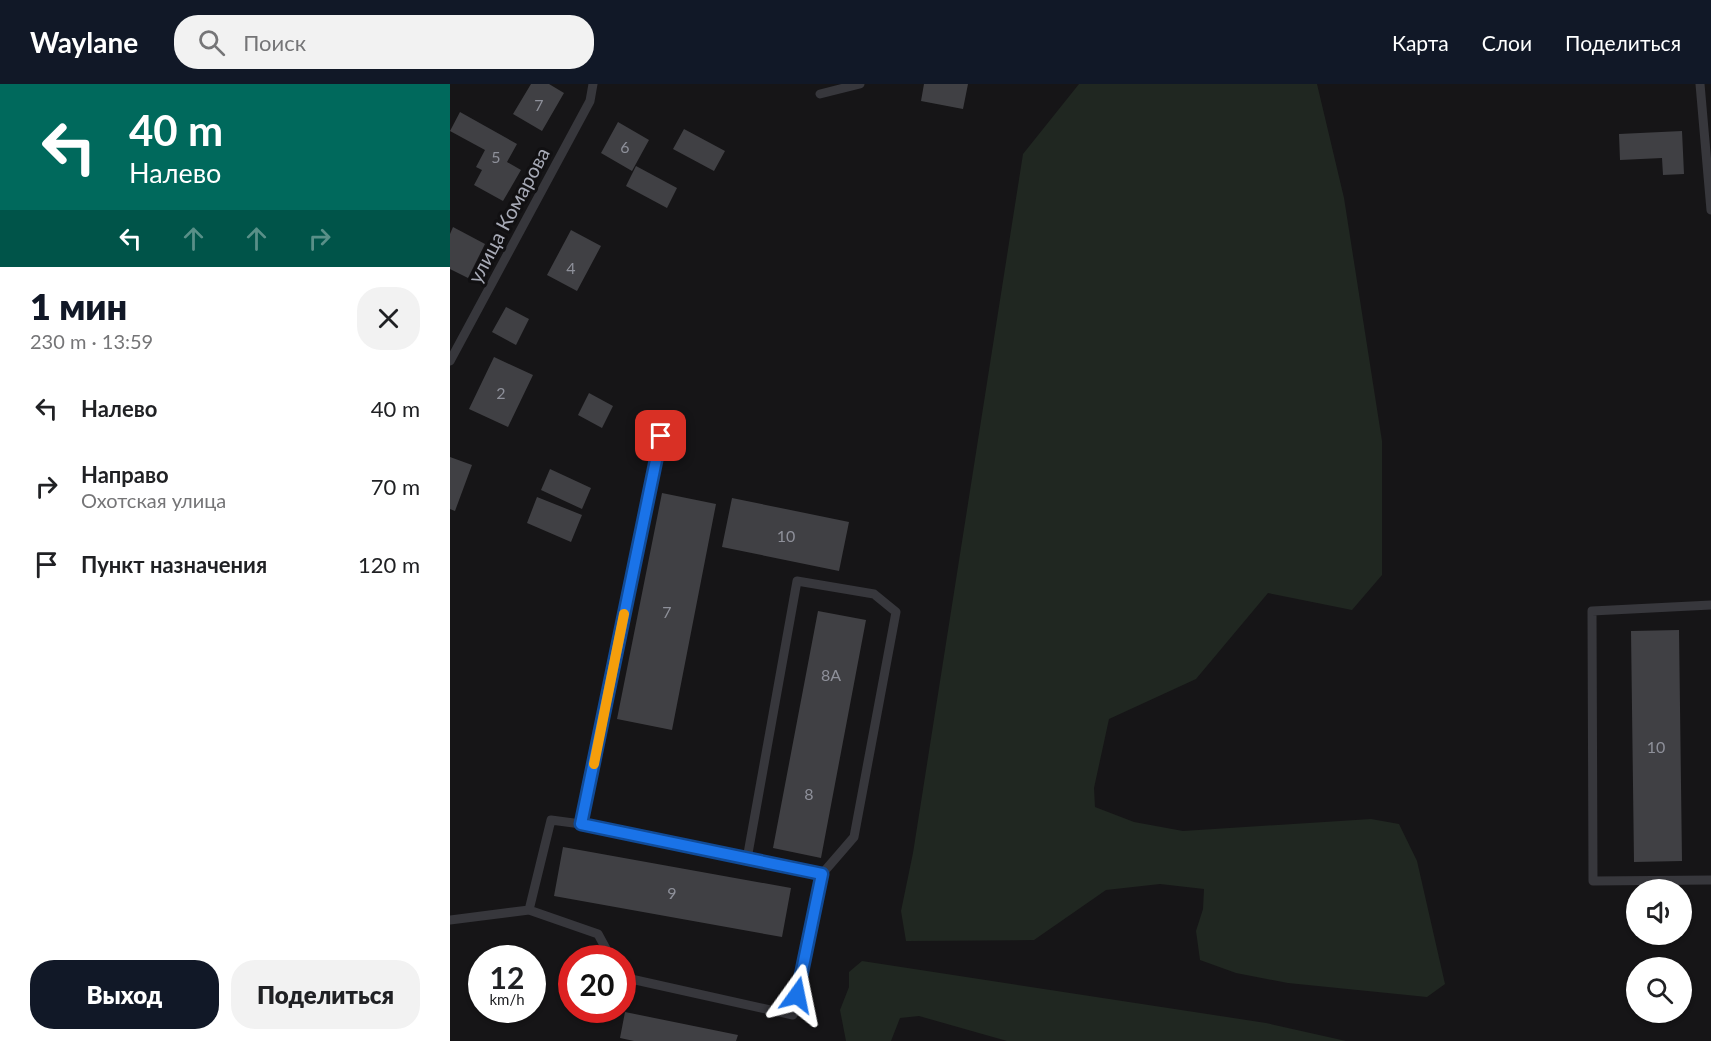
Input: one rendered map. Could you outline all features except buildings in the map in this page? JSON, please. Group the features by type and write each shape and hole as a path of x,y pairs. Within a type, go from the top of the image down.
{"lane":[{"name":"улица Комарова","path":"450,361 590,101 593,84"},
{"path":"820,94 861,84"},
{"path":"1700,84 1711,210"},
{"path":"581,824 661,436"},
{"path":"636,979 793,1015 822,874 854,837 896,612 874,594 797,581 747,859"},
{"path":"1711,605 1592,611 1592,623 1593,881 1711,880"},
{"path":"528,910 552,820 822,874"},
{"path":"450,920 528,910 598,934 604,945"}],"shaded area":[{"path":"1079,84 1317,84 1344,198 1382,441 1382,575 1352,610 1268,593 1196,679 1109,719 1094,788 1095,807 1134,822 1183,831 1371,819 1399,824 1417,861 1445,984 1427,997 1288,983 1236,973 1200,960 1196,931 1203,909 1204,889 1160,884 1106,890 1034,940 906,941 901,911 913,853 1023,154"},
{"path":"862,961 1266,1023 1346,1041 1007,1041 919,1016 900,1018 891,1041 846,1041 840,1010 849,987 849,972"}],"slow traffic":[{"path":"594,764 624,614"}],"route":[{"path":"661,436 581,824 822,874 797,995"}]}
